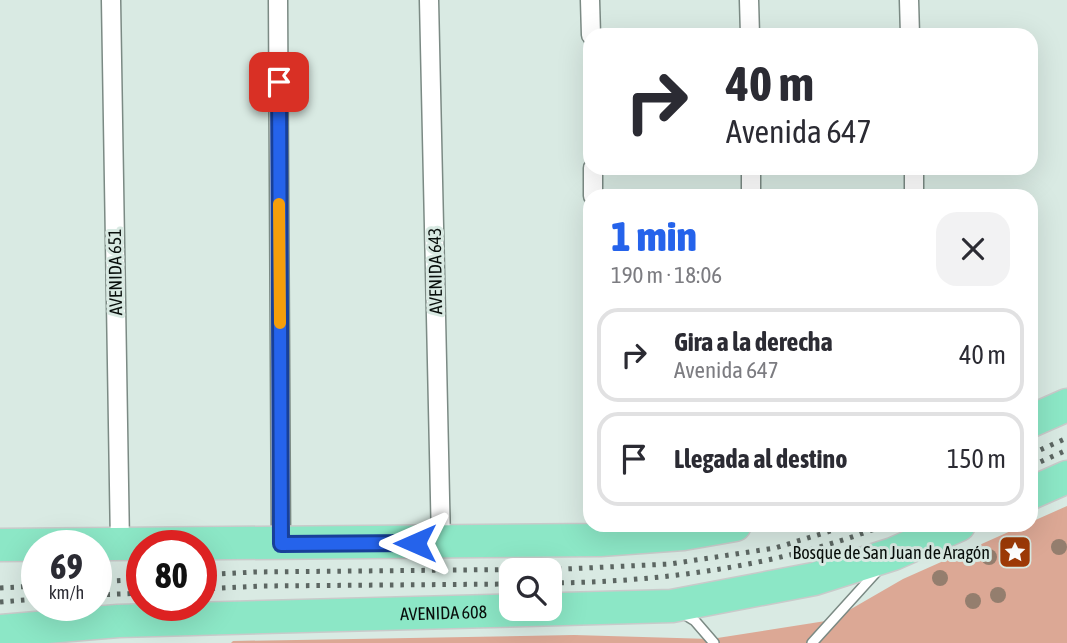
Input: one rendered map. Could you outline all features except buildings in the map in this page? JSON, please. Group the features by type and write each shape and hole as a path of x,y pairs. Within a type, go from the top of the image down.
{"highway":[{"path":"1038,418 1067,405"},
{"path":"1038,490 1067,477"},
{"path":"0,545 441,543 599,533 695,532"},
{"name":"AVENIDA 608","path":"0,631 118,621 672,606 814,579 893,554 943,532"}],"street":[{"name":"AVENIDA 651","path":"111,0 120,545"},
{"path":"278,0 281,544"},
{"name":"AVENIDA 643","path":"429,0 441,543"},
{"path":"590,0 591,28"},
{"path":"749,0 750,28"},
{"path":"909,0 910,28"}],"lane":[{"path":"812,643 893,554"},
{"path":"672,606 695,621 714,643"}],"shaded area":[{"name":"Bosque de San Juan de Aragón","path":"1067,506 1067,643 231,643 574,635 711,639 832,620 903,579 1008,532 1038,532 1038,519"}],"railway":[{"path":"1038,451 1067,438"},
{"path":"1038,463 1067,450"},
{"path":"217,574 564,569 670,564 775,548 827,532"},
{"path":"562,583 635,579 720,569 804,551 865,532"},
{"path":"112,581 126,580"},
{"path":"217,588 499,584"},
{"path":"0,588 21,587"},
{"path":"112,594 126,594"},
{"path":"0,602 21,600"}],"slow traffic":[{"path":"279,204 280,323"}],"place":[{"name":"Bosque de San Juan de Aragón","path":"1015,552"}],"route":[{"path":"279,82 281,544 415,543"}]}
